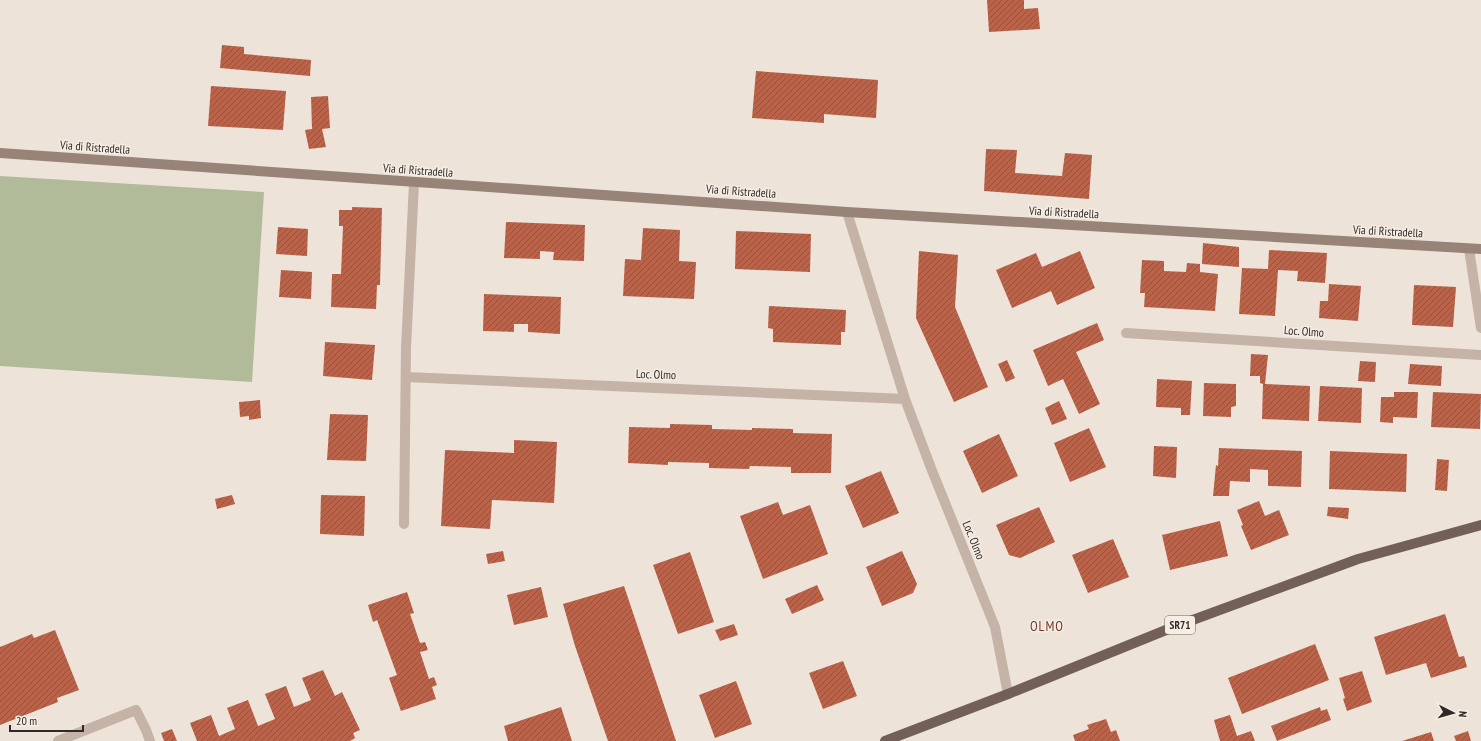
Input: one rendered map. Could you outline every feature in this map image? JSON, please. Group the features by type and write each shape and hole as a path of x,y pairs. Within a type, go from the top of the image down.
{"main road":[{"name":"SR71","path":"885,741 1008,694 1171,628 1358,559 1481,525"}],"street":[{"name":"Via di Ristradella","path":"0,153 848,212 1481,249"},
{"path":"404,524 406,348 414,183"},
{"name":"Loc. Olmo","path":"848,212 905,398 931,468 995,627 1008,694"},
{"path":"1469,249 1481,328"},
{"name":"Loc. Olmo","path":"1126,333 1481,355"},
{"name":"Loc. Olmo","path":"406,377 905,398"},
{"path":"58,741 136,710 150,741"}],"green space":[{"path":"0,176 264,192 252,382 0,366"}],"building":[{"path":"987,0 1024,0 1024,9 1038,8 1040,29 989,32"},
{"path":"222,45 244,47 244,54 311,60 310,76 220,68"},
{"path":"756,71 878,80 876,118 824,114 824,123 752,118"},
{"path":"211,86 286,91 283,130 208,126"},
{"path":"328,96 330,128 322,129 326,147 309,149 305,130 312,129 311,97"},
{"path":"986,149 1017,150 1015,173 1062,176 1065,153 1092,155 1089,199 984,191"},
{"path":"352,207 382,208 380,285 377,285 376,309 331,307 332,274 341,274 343,226 339,226 339,210 352,210"},
{"path":"506,222 585,225 584,261 553,260 554,252 540,251 540,259 504,258"},
{"path":"278,227 308,229 307,256 276,254"},
{"path":"643,228 680,230 679,261 696,262 694,299 623,296 625,259 641,260"},
{"path":"736,231 811,234 810,272 735,269"},
{"path":"1203,243 1239,247 1239,267 1202,264"},
{"path":"1269,250 1327,253 1325,283 1297,281 1298,271 1278,270 1275,316 1239,314 1242,268 1268,269"},
{"path":"919,251 958,255 955,307 988,387 954,402 916,318"},
{"path":"1080,251 1095,288 1057,305 1051,291 1012,308 996,270 1036,253 1042,267"},
{"path":"1142,260 1164,261 1164,271 1186,272 1187,263 1200,264 1200,272 1218,274 1215,311 1144,307 1145,293 1140,293"},
{"path":"281,270 312,272 311,299 279,297"},
{"path":"1329,284 1361,286 1358,321 1319,318 1320,301 1328,301"},
{"path":"1414,285 1456,287 1453,327 1412,325"},
{"path":"484,294 561,297 560,334 528,332 528,324 514,324 514,332 483,331"},
{"path":"769,306 846,310 845,332 841,332 841,345 773,342 773,329 768,328"},
{"path":"1097,323 1104,340 1076,352 1100,404 1079,414 1063,379 1048,386 1033,350"},
{"path":"325,342 375,345 372,380 323,376"},
{"path":"1251,354 1268,355 1265,384 1310,386 1309,421 1262,419 1263,384 1260,383 1260,376 1250,376"},
{"path":"1007,360 1015,378 1006,382 998,364"},
{"path":"1360,361 1376,362 1375,382 1358,381"},
{"path":"1410,364 1442,366 1441,386 1408,384"},
{"path":"1157,379 1192,381 1190,415 1181,415 1181,408 1156,407"},
{"path":"1204,383 1236,384 1236,406 1231,407 1231,417 1203,416"},
{"path":"1320,386 1362,388 1361,423 1318,421"},
{"path":"1394,392 1418,392 1417,418 1393,417 1393,423 1380,422 1381,397 1394,397"},
{"path":"1433,392 1481,394 1480,429 1431,427"},
{"path":"260,400 261,418 249,420 249,416 240,417 239,402"},
{"path":"1059,401 1067,419 1052,425 1045,408"},
{"path":"330,414 368,415 366,461 327,460"},
{"path":"670,424 712,425 712,429 793,429 793,433 832,434 831,473 791,473 791,467 750,466 749,469 709,468 709,463 668,462 668,465 628,463 629,427 670,428"},
{"path":"1089,428 1106,467 1070,482 1054,443"},
{"path":"999,434 1018,476 982,493 963,451"},
{"path":"514,440 557,442 554,503 492,500 490,529 441,526 445,450 514,453"},
{"path":"1154,446 1177,447 1176,478 1153,476"},
{"path":"1219,448 1302,451 1301,487 1268,486 1268,470 1250,469 1250,482 1230,481 1229,496 1213,496 1216,465 1218,466"},
{"path":"1330,451 1407,454 1406,492 1329,489"},
{"path":"1437,459 1449,460 1447,491 1435,490"},
{"path":"881,471 899,513 863,528 845,486"},
{"path":"232,495 235,504 217,509 215,499"},
{"path":"321,495 365,496 364,536 320,534"},
{"path":"1259,501 1265,516 1279,510 1289,535 1251,550 1241,526 1243,525 1237,510"},
{"path":"778,502 783,515 810,505 828,554 763,579 740,516"},
{"path":"1039,507 1055,542 1020,558 1009,555 996,525"},
{"path":"1328,507 1349,508 1348,519 1327,516"},
{"path":"1220,521 1228,556 1170,570 1162,535"},
{"path":"1113,539 1129,577 1088,593 1072,555"},
{"path":"503,551 505,561 488,564 486,554"},
{"path":"902,551 917,584 913,593 882,606 866,567"},
{"path":"690,552 714,622 678,634 653,565"},
{"path":"817,585 824,600 792,614 785,599"},
{"path":"624,586 676,741 608,741 575,646 563,604"},
{"path":"541,587 548,617 514,625 507,595"},
{"path":"407,592 414,613 410,614 420,643 425,642 428,650 420,652 429,679 434,677 437,685 432,687 436,699 401,711 389,678 397,675 377,620 373,622 368,605"},
{"path":"1445,614 1459,657 1464,656 1467,667 1431,678 1426,663 1386,675 1374,637"},
{"path":"734,624 738,635 720,641 715,630"},
{"path":"55,630 79,690 57,698 58,702 0,725 0,647 32,634 34,638"},
{"path":"1315,644 1329,680 1242,714 1228,678"},
{"path":"843,661 857,696 823,709 809,673"},
{"path":"323,670 335,696 342,692 360,730 353,733 355,738 350,741 197,741 190,723 211,715 219,736 235,729 227,708 248,700 258,726 275,719 265,694 286,686 294,707 311,700 302,678"},
{"path":"1362,671 1372,702 1347,711 1339,678"},
{"path":"736,681 752,724 715,738 699,695"},
{"path":"561,707 572,741 508,741 504,726"},
{"path":"1320,707 1321,711 1327,709 1331,720 1277,741 1271,726"},
{"path":"1230,715 1237,736 1251,731 1255,741 1220,741 1214,720"},
{"path":"1106,719 1111,732 1116,730 1120,741 1075,741 1073,735 1089,729 1087,725"},
{"path":"172,729 177,741 164,741 161,733"},
{"path":"1468,731 1471,741 1456,741 1454,736"},
{"path":"1431,732 1434,741 1402,741"}],"district":[{"name":"OLMO","path":"1047,626"}]}
